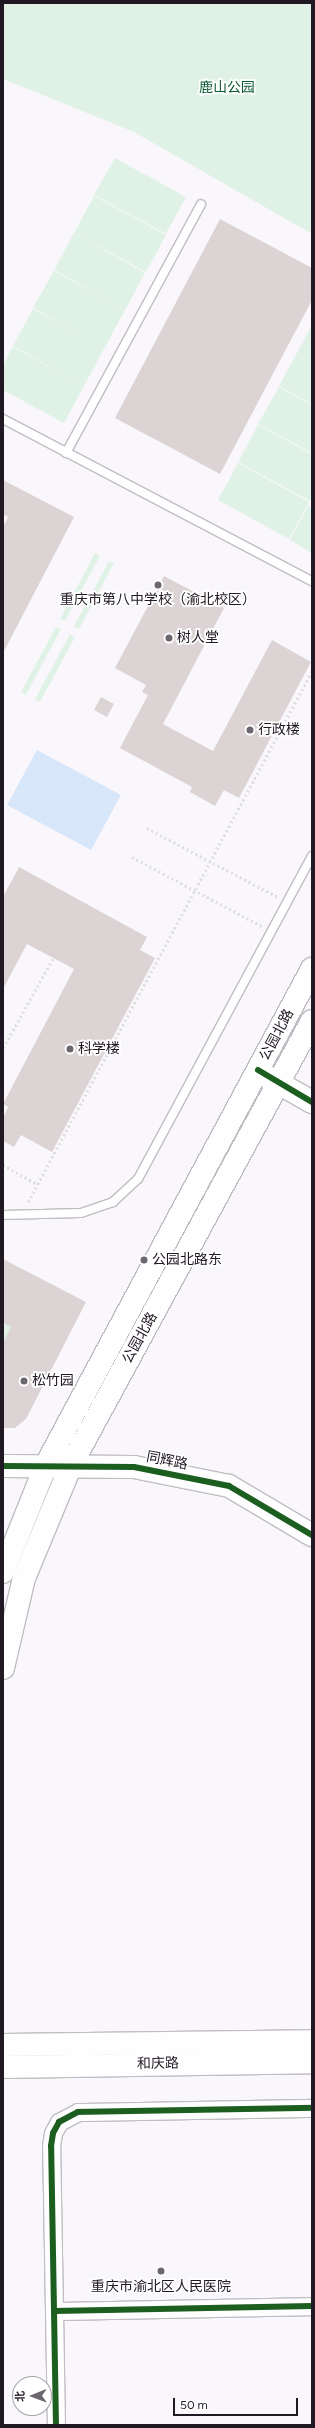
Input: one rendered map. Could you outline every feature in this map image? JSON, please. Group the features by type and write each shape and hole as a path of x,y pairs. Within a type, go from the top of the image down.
{"main road":[{"name":"公园北路","path":"3,1572 46,1465 312,969"},
{"name":"公园北路","path":"3,1668 24,1578 71,1465 312,1021"},
{"path":"258,1070 278,1084 312,1102"},
{"name":"同辉路","path":"3,1466 71,1465 134,1467 229,1486 312,1535"},
{"name":"和庆路","path":"3,2045 312,2041"},
{"name":"和庆路","path":"3,2067 312,2062"}],"street":[{"path":"56,2425 51,2146 53,2133 58,2122 78,2112 312,2108"},
{"path":"54,2311 312,2306"}],"lane":[{"path":"66,452 202,204"},
{"path":"3,419 312,581"},
{"path":"3,1215 81,1213 113,1202 138,1179 312,856"}],"path":[{"path":"21,1215 312,671"},
{"path":"147,828 263,889"},
{"path":"132,857 248,918"},
{"path":"3,1048 53,958"},
{"path":"3,1165 37,1184"}],"green space":[{"name":"鹿山公园","path":"3,3 312,3 312,234 134,132 3,79"},
{"path":"115,158 186,197 166,234 94,195"},
{"path":"94,196 166,235 146,272 74,233"},
{"path":"74,233 145,273 125,310 54,270"},
{"path":"54,271 125,310 84,386 13,346 33,309 90,340 33,308"},
{"path":"312,325 312,355 308,353 312,356 312,404 279,386"},
{"path":"13,347 84,386 64,423 3,390 3,365"},
{"path":"279,387 312,405 312,453 258,424"},
{"path":"258,425 312,454 312,497 310,501 238,462"},
{"path":"238,463 309,502 289,539 218,500"},
{"path":"308,506 312,508 312,553 290,540"},
{"path":"95,553 100,556 65,621 60,619"},
{"path":"109,561 114,563 79,629 74,626"},
{"path":"56,627 61,629 26,695 21,692"},
{"path":"70,634 75,637 40,702 35,699"},
{"path":"3,1323 30,1337 3,1343"}],"water":[{"path":"37,750 121,795 91,850 7,805"}],"building":[{"path":"220,219 312,268 312,300 220,474 115,418"},
{"path":"3,480 74,517 3,653 3,527 8,517 3,514"},
{"path":"164,576 224,608 163,724 213,751 272,640 311,662 239,798 224,790 215,806 190,792 192,787 120,748 148,695 142,692 146,685 115,668"},
{"path":"101,697 114,704 107,717 94,710"},
{"name":"科学楼","path":"19,867 147,937 140,950 155,958 52,1152 21,1135 14,1147 3,1141 3,1118 8,1107 3,1104 74,969 27,944 3,989 3,897"},
{"name":"松竹园","path":"3,1259 86,1302 26,1419 15,1428 3,1428 3,1343 11,1327 3,1323"}],"cycle path":[{"path":"258,1070 312,1102"},
{"path":"3,1466 134,1467 229,1486 312,1535"},
{"path":"56,2425 51,2146 53,2133 59,2122 78,2112 312,2108"},
{"path":"54,2311 312,2306"}],"place":[{"name":"重庆市第八中学校（渝北校区）","path":"158,585"},
{"name":"树人堂","path":"169,638"},
{"name":"行政楼","path":"250,730"},
{"name":"科学楼","path":"70,1049"},
{"name":"公园北路东","path":"144,1260"},
{"name":"松竹园","path":"24,1381"},
{"name":"重庆市渝北区人民医院","path":"161,2271"}]}
